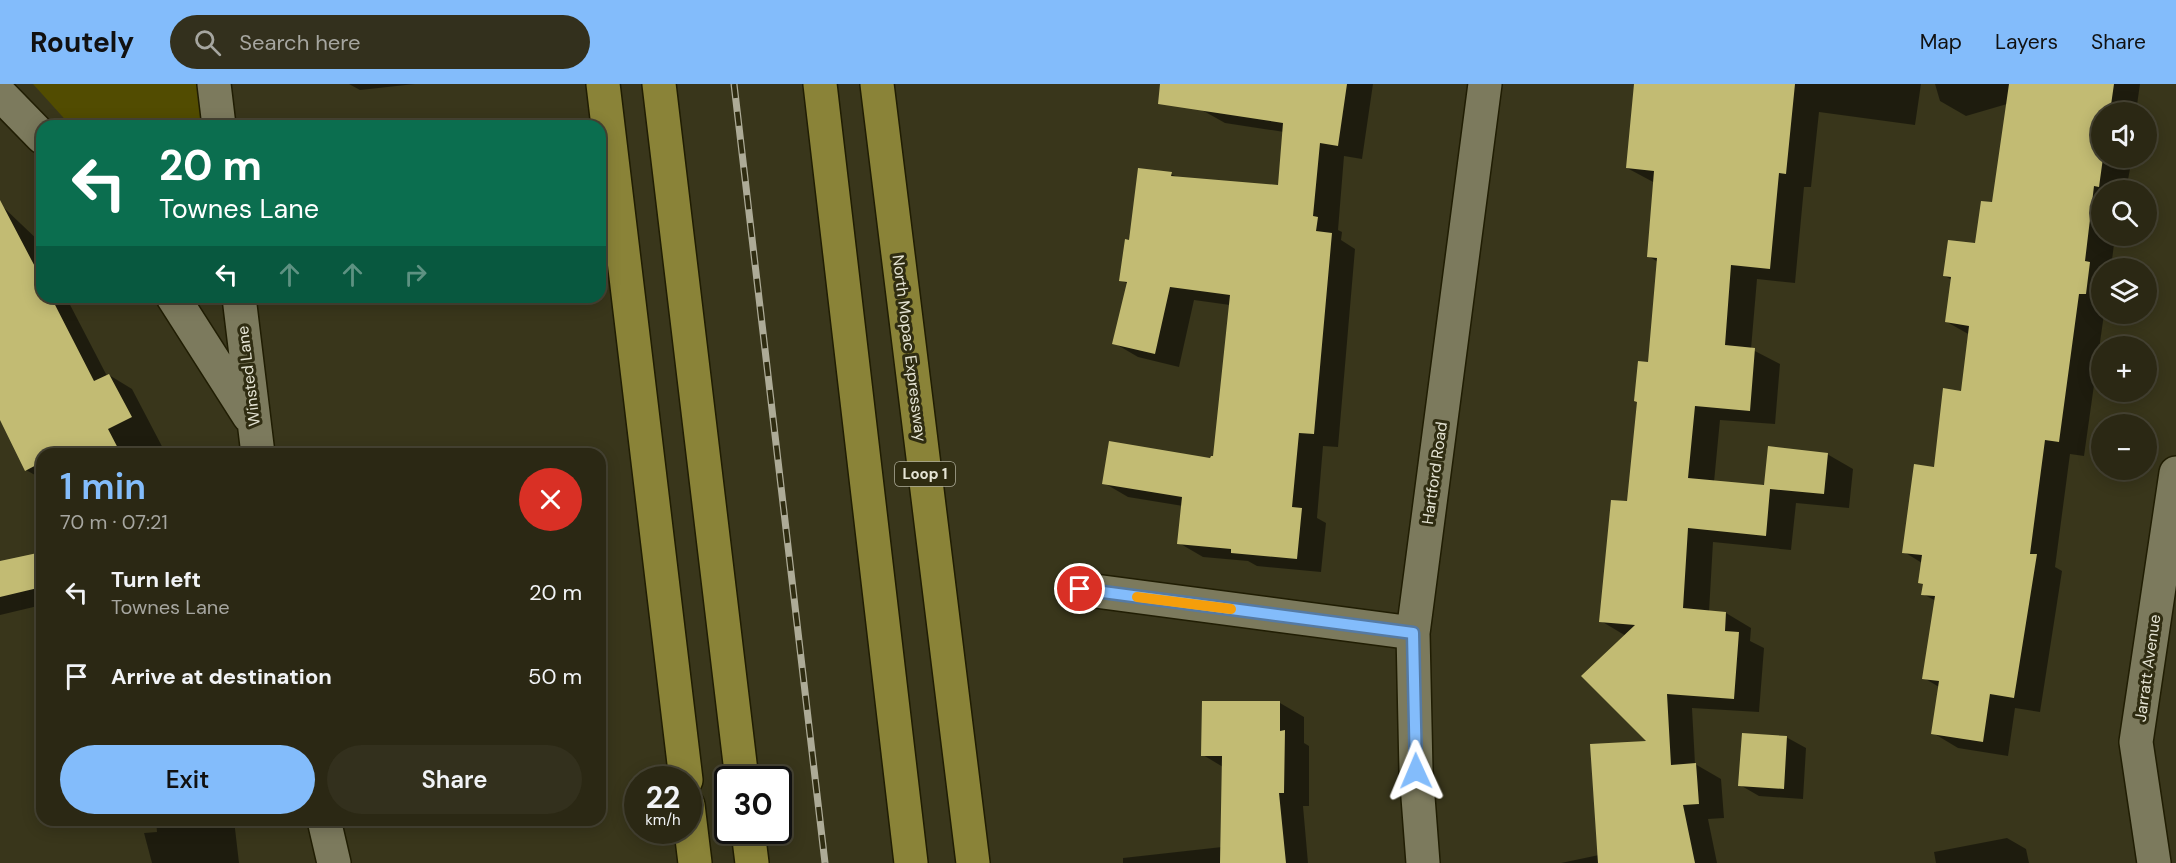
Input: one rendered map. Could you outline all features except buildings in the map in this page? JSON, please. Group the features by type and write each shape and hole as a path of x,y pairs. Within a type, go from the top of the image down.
{"highway":[{"path":"603,84 684,766"},
{"path":"659,84 740,766"},
{"path":"819,84 911,863"},
{"name":"North Mopac Expressway","path":"877,84 973,863"},
{"path":"693,844 695,863"},
{"path":"750,844 752,863"}],"street":[{"path":"214,84 218,120"},
{"name":"Hartford Road","path":"1423,863 1416,771 1413,633 1485,84"},
{"path":"0,94 36,131"},
{"path":"177,303 253,423"},
{"name":"Winsted Lane","path":"240,303 257,448"},
{"name":"Jarratt Avenue","path":"2154,863 2136,742 2176,473"},
{"path":"1080,589 1413,633"},
{"path":"325,826 334,863"}],"shaded area":[{"path":"33,84 200,84 204,120 66,120"}],"railway":[{"path":"734,84 825,863"}],"slow traffic":[{"path":"1137,597 1231,609"}],"route":[{"path":"1080,589 1413,633 1416,771"}]}
